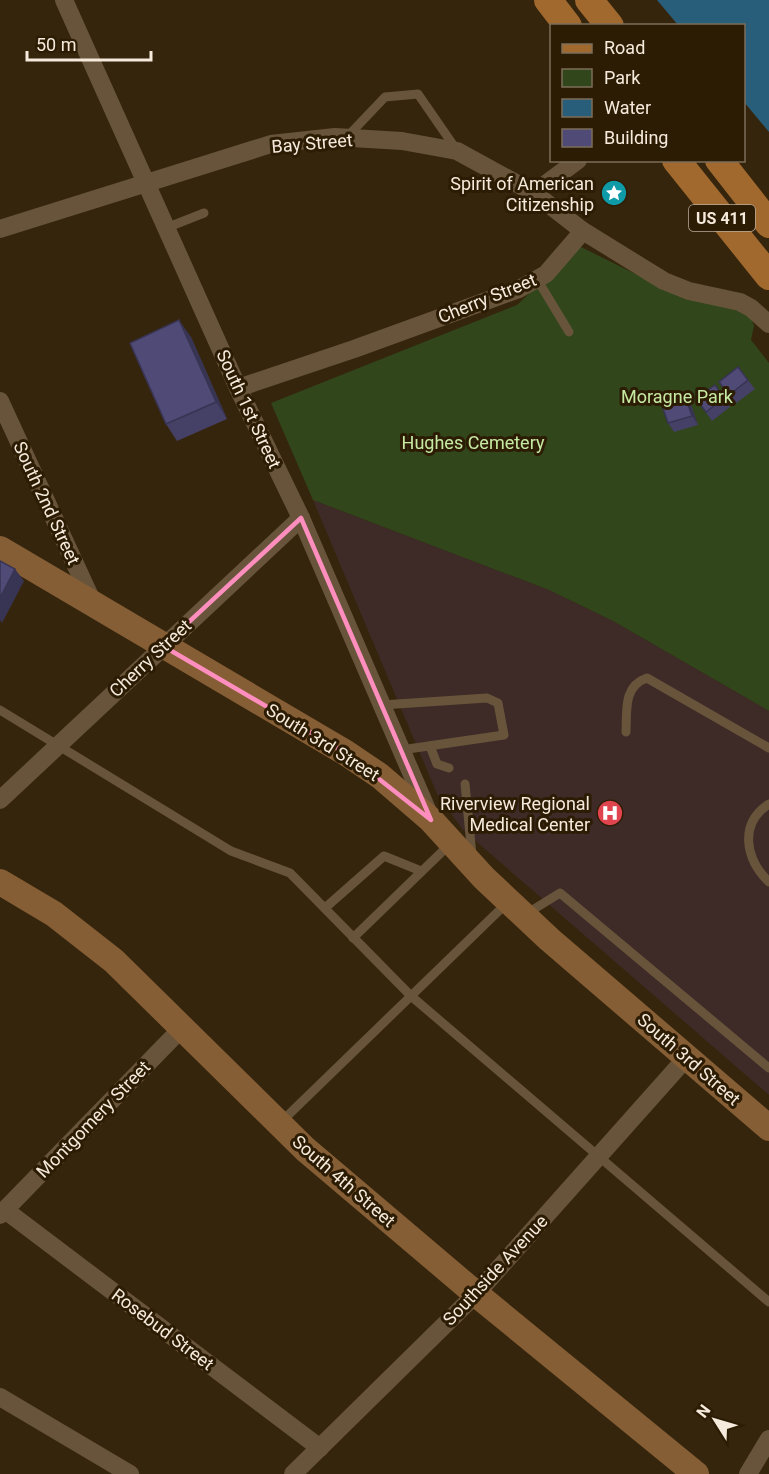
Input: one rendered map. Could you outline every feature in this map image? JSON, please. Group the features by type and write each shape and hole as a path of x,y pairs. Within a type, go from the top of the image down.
{"main road":[{"path":"548,0 566,24"},
{"path":"589,0 608,24"},
{"name":"US 411","path":"678,162 769,276"},
{"name":"US 411","path":"720,162 769,224"},
{"name":"South 3rd Street","path":"0,549 346,753 380,776 431,820 516,908 769,1128"},
{"name":"South 4th Street","path":"0,882 54,914 114,960 305,1149 476,1294 696,1474"}],"street":[{"name":"South 1st Street","path":"64,0 237,388 301,518 431,820"},
{"name":"Bay Street","path":"0,230 271,144 346,138 402,141 457,151 534,193 583,231 664,281 689,291 740,302 751,308 769,324"},
{"path":"534,193 575,162"},
{"name":"Cherry Street","path":"237,388 354,350 519,289 546,274 583,231"},
{"name":"South 2nd Street","path":"0,400 94,605"},
{"name":"Cherry Street","path":"0,800 301,518"},
{"name":"Montgomery Street","path":"3,1212 182,1028"},
{"name":"Southside Avenue","path":"293,1474 476,1294 687,1057"},
{"name":"Rosebud Street","path":"3,1212 320,1448"},
{"path":"0,1397 130,1474"},
{"path":"748,1474 769,1440"}],"lane":[{"path":"346,138 385,97 418,94 457,151"},
{"path":"166,228 204,213"},
{"path":"537,279 569,332"},
{"path":"626,732 627,699 631,689 638,681 647,678 769,748"},
{"path":"381,705 487,698 498,702 504,735 460,746 430,746 401,750"},
{"path":"0,710 231,851 290,873 411,996 769,1302"},
{"path":"430,746 437,764 449,768"},
{"path":"465,784 473,866"},
{"path":"769,804 755,818 746,838 752,861 769,882"},
{"path":"353,938 451,843"},
{"path":"325,908 384,856 421,871"},
{"path":"279,1124 411,996 516,908 560,893 769,1068"}],"highlighted area":[{"path":"301,518 431,820 346,753 163,646"}],"shaded area":[{"name":"Riverview Regional Medical Center","path":"313,500 549,590 613,621 769,711 769,1095 463,830 438,796"}],"green space":[{"path":"579,246 678,295 732,306 751,318 754,326 751,340 769,363 769,711 613,621 549,590 313,500 271,403 517,305"}],"water":[{"path":"657,0 769,0 769,132 745,103 745,24 677,24"}],"building":[{"path":"179,320 216,402 166,424 130,343"},
{"path":"738,367 748,380 729,395 719,382"},
{"path":"715,385 724,398 706,412 696,399"},
{"path":"684,393 692,416 668,423 660,400"},
{"path":"0,561 15,569 0,598"}],"place":[{"name":"Spirit of American Citizenship","path":"614,193"},
{"name":"Riverview Regional Medical Center","path":"610,813"}],"park label":[{"name":"Moragne Park","path":"677,396"},
{"name":"Hughes Cemetery","path":"473,442"}]}
